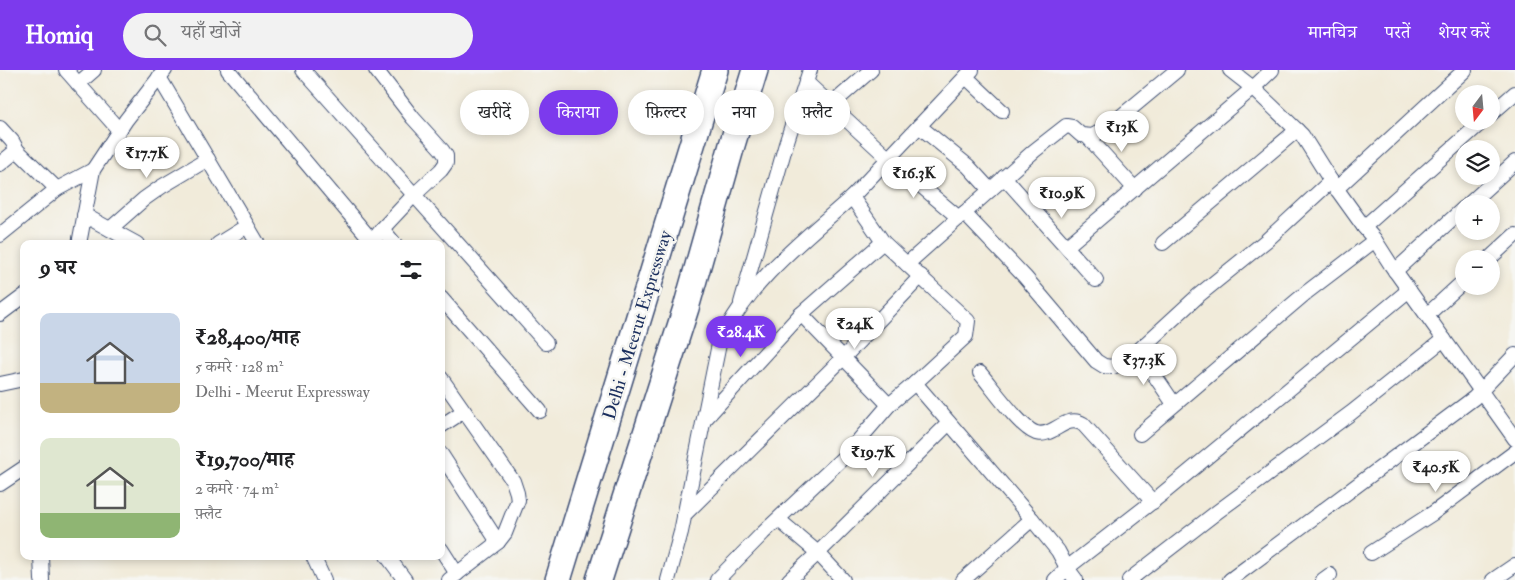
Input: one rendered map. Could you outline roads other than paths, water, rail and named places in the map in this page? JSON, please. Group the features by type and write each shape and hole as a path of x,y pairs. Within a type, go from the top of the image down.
{"highway":[{"name":"Delhi - Meerut Expressway","path":"558,580 715,70"},
{"path":"599,580 686,308 755,70"}],"street":[{"path":"66,70 119,130"},
{"path":"78,84 94,70"},
{"path":"228,70 370,240"},
{"path":"303,70 546,343"},
{"path":"374,240 382,229 446,163 446,156 442,150 413,118 376,70"},
{"path":"848,90 871,70"},
{"path":"907,264 1004,177 1066,126 1072,127 1081,135 1093,136 1112,124 1177,70"},
{"path":"1230,70 1253,88 1302,135 1334,185 1515,439"},
{"path":"1067,246 1272,70"},
{"path":"850,124 888,158 961,215 1025,277 1096,361 1104,366 1113,367 1138,351 1198,295 1334,185 1464,70"},
{"path":"668,580 684,515 719,344 726,328 739,308 774,267 852,197 969,73 1002,111"},
{"path":"79,240 93,170 119,130 162,74 208,159 256,240"},
{"path":"808,76 818,90"},
{"path":"739,308 786,144 808,76"},
{"path":"1500,106 1515,93"},
{"path":"919,126 968,166 990,190"},
{"path":"0,128 12,141 17,150 57,189"},
{"path":"1163,243 1297,130"},
{"path":"1364,227 1473,130"},
{"path":"1088,137 1135,189"},
{"path":"0,164 17,150"},
{"path":"110,229 155,191 208,159"},
{"path":"1479,195 1515,162"},
{"path":"0,235 57,189 93,170"},
{"path":"1004,177 1096,280"},
{"path":"717,580 846,455 889,405 966,336 968,320 882,242 852,197"},
{"path":"84,215 130,240"},
{"path":"1395,271 1455,216"},
{"path":"225,240 248,226"},
{"path":"382,229 392,240"},
{"path":"1499,250 1515,235"},
{"path":"1140,434 1307,292 1375,240"},
{"path":"704,421 801,314 882,242"},
{"path":"684,515 843,358 921,276"},
{"path":"1427,315 1455,289"},
{"path":"1055,580 1067,568 1153,502 1409,290"},
{"path":"0,314 20,299"},
{"path":"445,303 540,411"},
{"path":"801,314 889,405"},
{"path":"1129,580 1351,413 1444,339"},
{"path":"1138,351 1174,404"},
{"path":"1230,580 1474,398 1515,355"},
{"path":"980,373 1023,424 1038,434 1048,432 1071,421 1083,424 1153,502"},
{"path":"0,384 20,379"},
{"path":"915,383 1032,519 1058,551 1076,580"},
{"path":"445,384 513,482 518,500 505,533 498,542 453,577 445,558"},
{"path":"445,423 464,411"},
{"path":"789,580 949,424"},
{"path":"1371,553 1433,513 1515,452"},
{"path":"445,460 498,542"},
{"path":"0,484 20,471"},
{"path":"963,580 1032,519"},
{"path":"779,520 818,553 843,580"},
{"path":"41,560 42,580"},
{"path":"315,560 324,580"},
{"path":"390,560 405,580"},
{"path":"1493,580 1515,565"}]}
